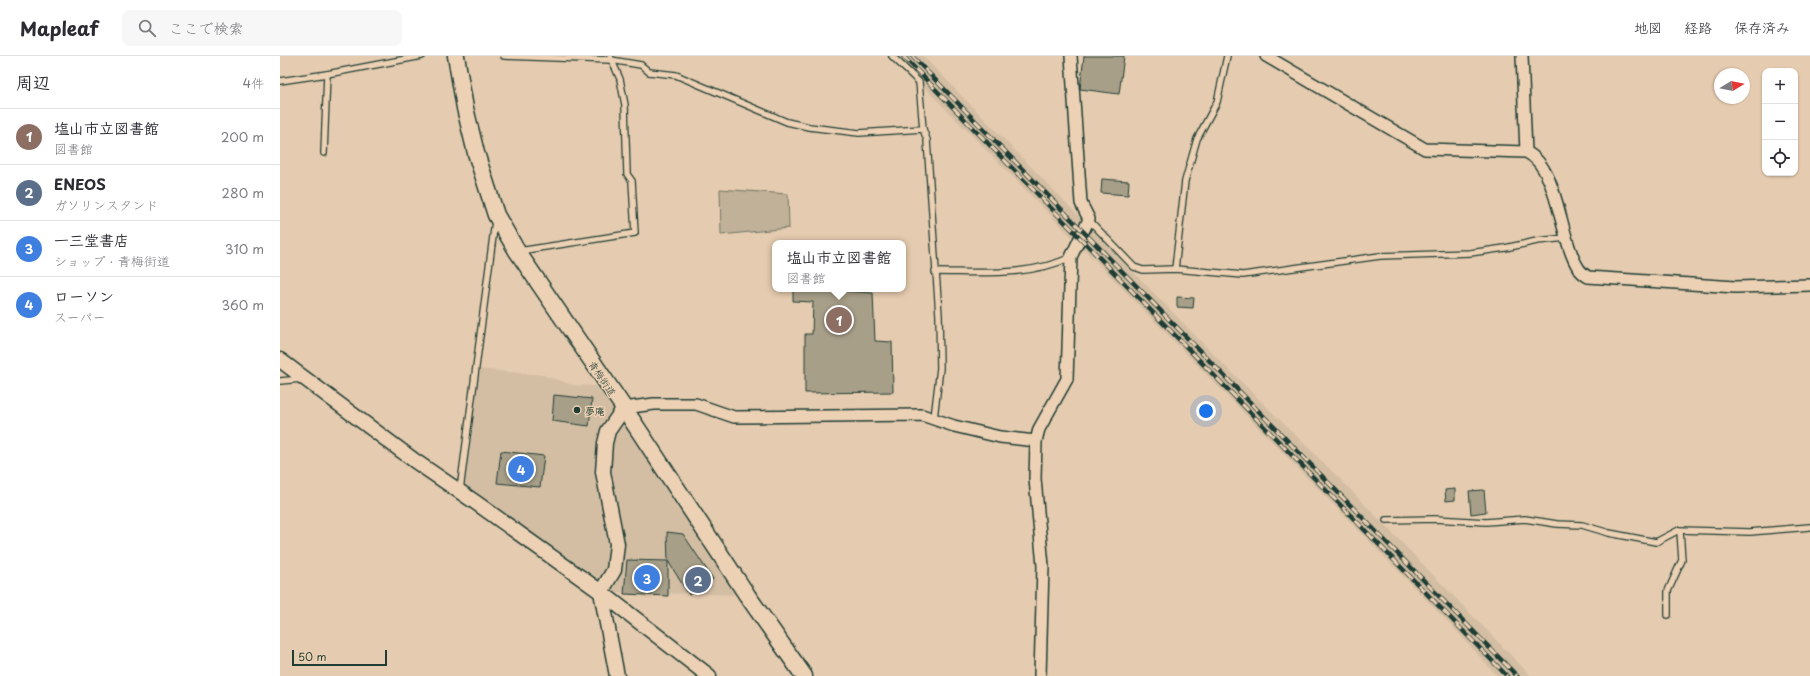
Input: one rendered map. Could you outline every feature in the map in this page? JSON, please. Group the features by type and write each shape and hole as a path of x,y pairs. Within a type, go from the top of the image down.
{"main road":[{"name":"青梅街道","path":"456,56 465,108 476,153 496,215 517,251 624,408 747,595 804,676"}],"street":[{"path":"1040,676 1043,566 1035,478 1036,441 1039,429 1068,379 1070,257 1089,219 1081,203 1071,56"},
{"path":"1522,56 1526,152"},
{"path":"1269,57 1425,149 1526,152 1534,156 1542,165 1550,183 1566,238 1579,270 1588,277 1735,287 1810,286"},
{"path":"280,360 415,461 601,592 709,676"},
{"path":"617,676 601,592 614,570 617,544 603,472 605,443 608,431 624,408 654,404 696,404 734,417 922,415 954,426 1000,437 1036,441"}],"lane":[{"path":"280,81 327,74 422,56"},
{"path":"504,56 611,58 641,65 650,72 676,75 788,122 809,127 858,133 923,129"},
{"path":"892,56 919,82 923,129 927,140 939,315 940,368 934,418"},
{"path":"1175,269 1185,181 1197,139 1217,102 1227,56"},
{"path":"517,251 635,233 632,181 627,174 625,105 620,79 611,58"},
{"path":"324,153 327,74"},
{"path":"459,491 496,215"},
{"path":"1089,219 1134,267 1143,270 1175,269 1243,275 1387,255 1470,253 1505,248 1537,240 1566,238"},
{"path":"935,272 1012,271 1056,264 1070,257"},
{"path":"280,382 306,379"},
{"path":"1386,520 1435,518 1486,522 1525,519 1557,524 1582,525 1609,533 1656,542 1680,531 1750,532 1810,527"},
{"path":"1668,615 1668,591 1682,560 1680,531"}],"shaded area":[{"path":"892,56 923,56 1223,364 1341,480 1531,676 1497,676 1454,628 1082,247"},
{"path":"720,189 788,194 789,228 721,235"},
{"path":"478,369 543,375 572,385 594,386 608,384 747,595 601,592 463,485"}],"building":[{"path":"1084,56 1124,56 1119,94 1080,89"},
{"path":"1102,179 1129,181 1128,195 1101,193"},
{"path":"793,292 873,293 875,341 892,342 893,392 805,393 805,334 812,334 813,302 793,301"},
{"path":"1177,297 1194,298 1193,308 1177,307"},
{"path":"554,395 592,399 589,426 552,421"},
{"path":"501,451 544,456 540,487 497,483"},
{"path":"1455,489 1455,500 1446,501 1445,490"},
{"path":"1484,490 1486,512 1471,514 1469,491"},
{"path":"667,532 683,534 713,579 689,595 668,561"},
{"path":"627,560 668,561 668,596 624,594"}],"railway":[{"path":"903,56 1507,676"},
{"path":"912,56 1517,676"}],"place":[{"name":"塩山市立図書館","path":"839,320"},
{"name":"夢庵","path":"577,410"},
{"name":"ローソン","path":"521,469"},
{"name":"一三堂書店","path":"647,578"},
{"name":"ENEOS","path":"698,580"}]}
